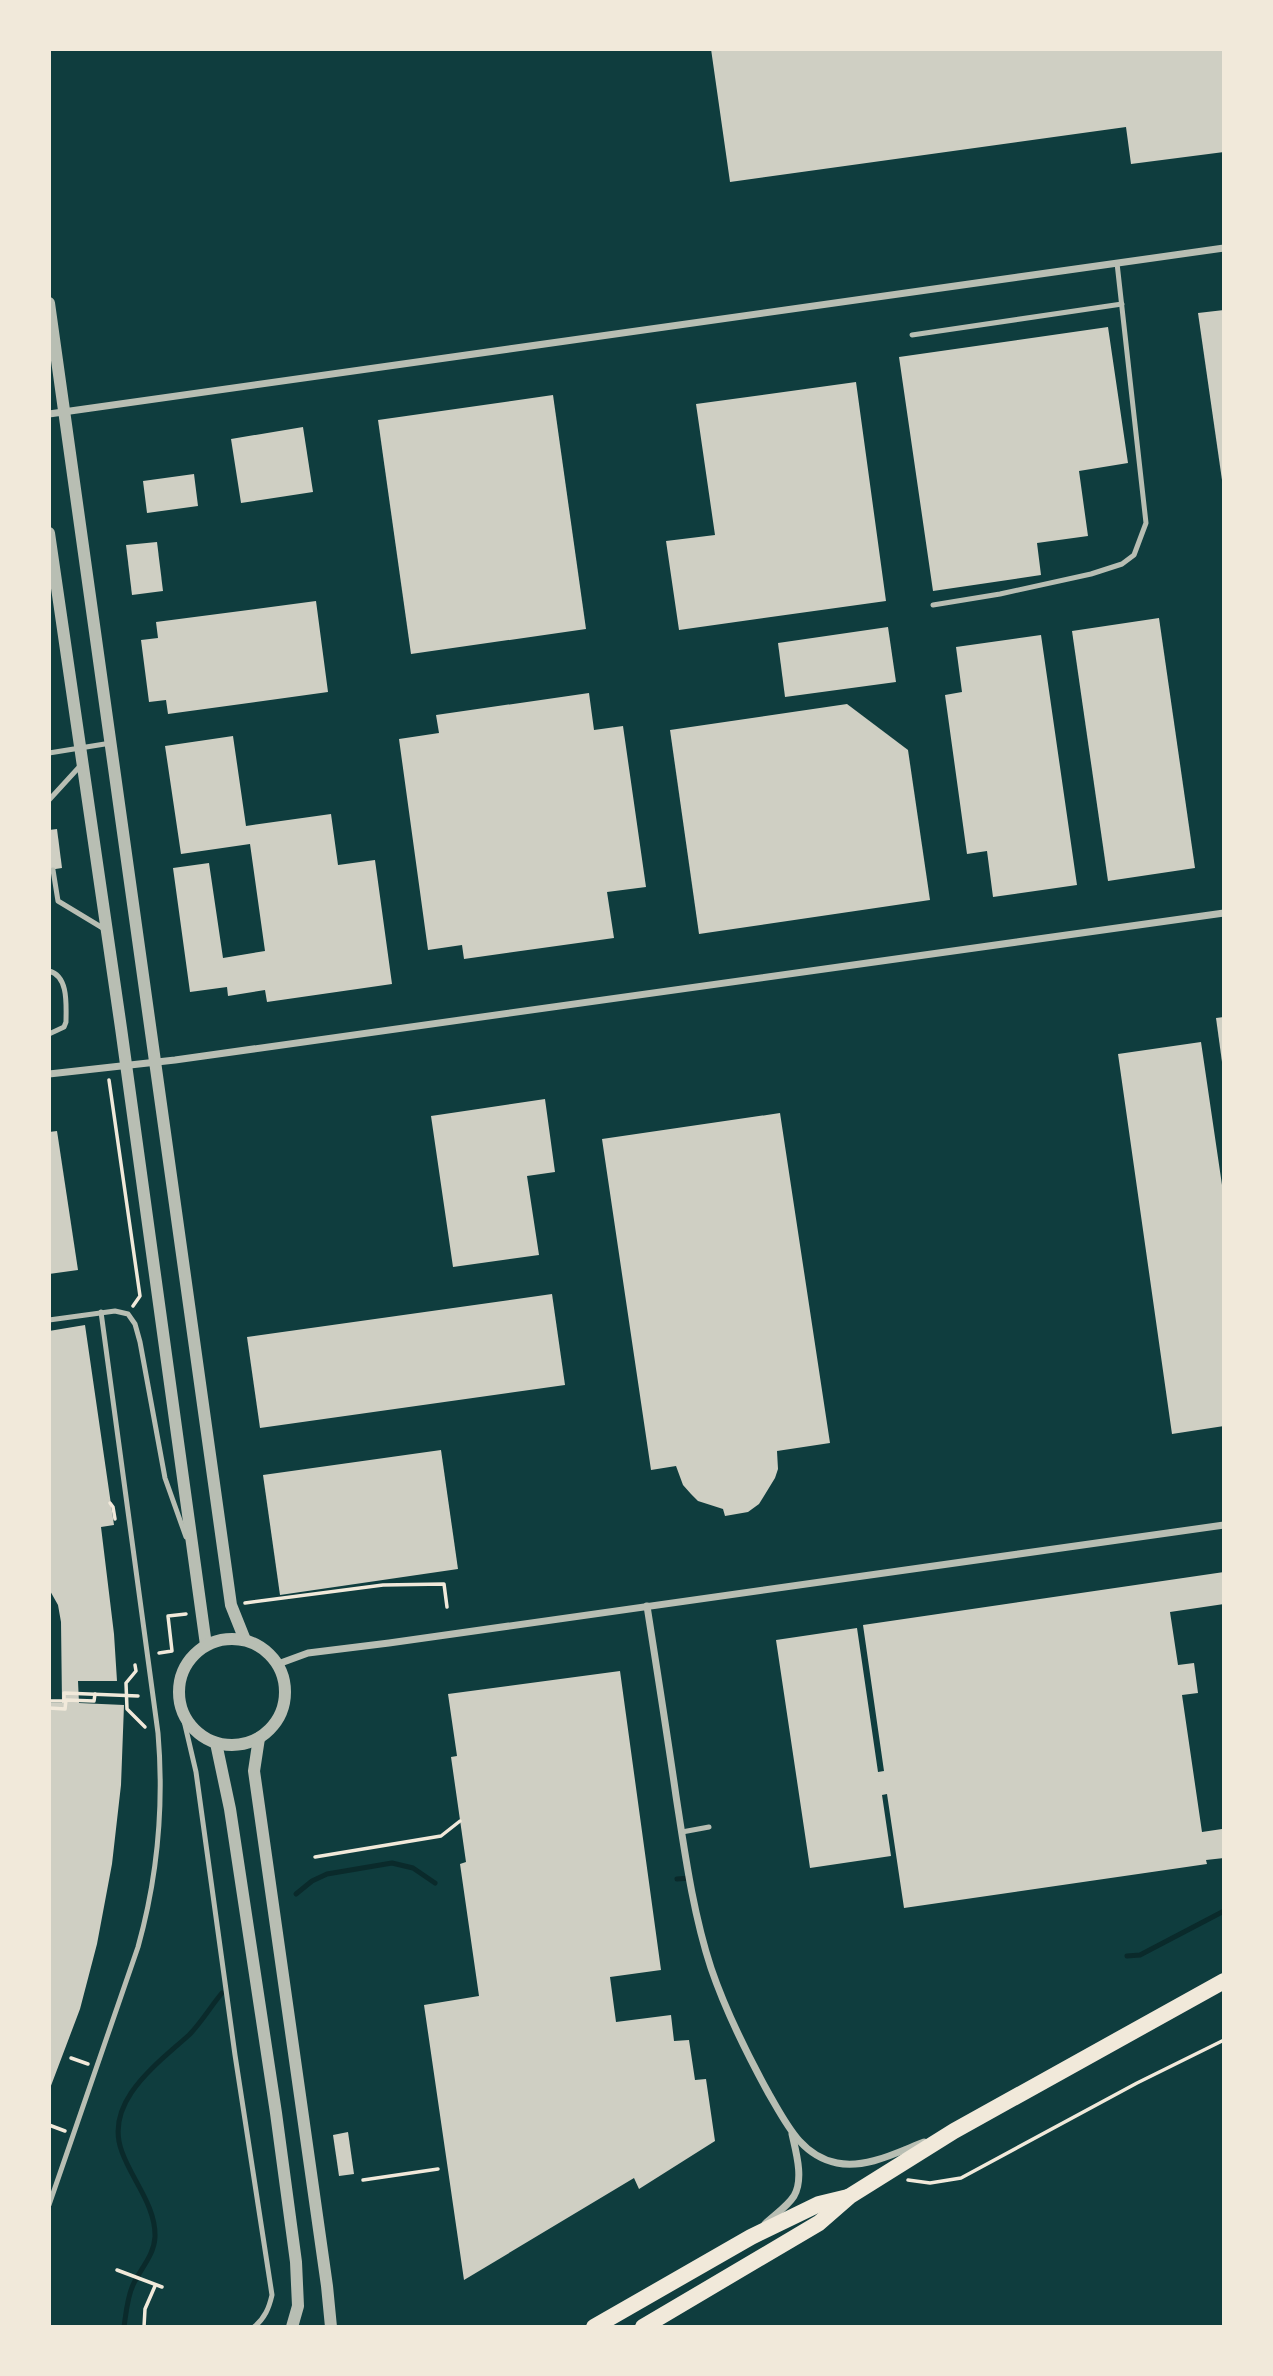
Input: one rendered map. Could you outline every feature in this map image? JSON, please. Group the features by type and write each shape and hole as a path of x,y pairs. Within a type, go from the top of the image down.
{"main road":[{"path":"643,2327 819,2223 850,2196 954,2131 1224,1981"},
{"path":"594,2327 751,2237 819,2204 850,2196"}],"street":[{"path":"49,414 1224,248"},
{"path":"49,303 231,1605 245,1640"},
{"path":"49,533 206,1645"},
{"path":"49,1074 126,1066 1224,913"},
{"path":"278,1664 308,1653 1224,1525"},
{"path":"647,1606 699,1926 712,1968 746,2052 792,2134 805,2148 819,2157 838,2164 862,2164 954,2131"},
{"path":"232,1638 245,1640 267,1651 278,1664 283,1676 285,1694 281,1711 272,1727 259,1738 245,1744 216,1743 195,1730 181,1708 179,1696 183,1672 188,1662 206,1645 232,1638"},
{"path":"259,1738 254,1771 331,2327"},
{"path":"216,1743 230,1809 296,2262 298,2306 292,2327"},
{"path":"751,2237 794,2196 798,2178 797,2155 792,2134"}],"lane":[{"path":"933,605 1000,594 1091,574 1122,564 1134,555 1146,523 1116,263"},
{"path":"912,335 1122,304"},
{"path":"49,753 111,743"},
{"path":"49,800 83,762"},
{"path":"53,870 58,901 107,931"},
{"path":"49,971 55,972 63,982 66,1023 64,1027 49,1034"},
{"path":"49,1320 115,1311 128,1314 135,1324 166,1482 194,1559"},
{"path":"49,2205 131,1968 150,1905 155,1861 160,1773 158,1733 101,1312"},
{"path":"181,1708 196,1772 272,2295 262,2320 254,2327"},
{"path":"682,1832 709,1827"}],"path":[{"path":"108,1075 140,1296 128,1314"},
{"path":"110,1503 115,1520"},
{"path":"245,1603 383,1585 444,1584 447,1606"},
{"path":"153,1653 172,1651 168,1616 186,1614"},
{"path":"134,1658 136,1671 126,1682 127,1709 145,1726 146,1739"},
{"path":"49,1701 64,1701 64,1693 138,1696"},
{"path":"49,1708 65,1709 66,1700 94,1701 95,1694"},
{"path":"315,1857 442,1836 460,1821"},
{"path":"882,2177 929,2183 961,2178 1125,2089 1224,2040"},
{"path":"71,2058 90,2065"},
{"path":"49,2125 66,2131"},
{"path":"363,2180 438,2169"},
{"path":"117,2270 162,2287"},
{"path":"144,2327 145,2309 156,2285"}],"building":[{"path":"711,49 1224,49 1224,152 1131,164 1126,127 730,182"},
{"path":"1224,310 1224,480 1222,480 1198,313"},
{"path":"1108,327 1128,463 1079,471 1088,536 1037,543 1041,575 933,591 899,357"},
{"path":"856,382 886,601 679,630 666,541 715,535 696,404"},
{"path":"553,395 586,629 411,654 378,420"},
{"path":"303,427 313,492 241,503 231,439"},
{"path":"194,474 198,506 147,513 143,481"},
{"path":"157,542 163,591 132,595 126,545"},
{"path":"316,601 328,692 168,714 166,700 149,702 141,640 158,638 156,622"},
{"path":"1159,618 1195,868 1108,881 1072,631"},
{"path":"888,627 896,682 785,697 778,643"},
{"path":"1041,635 1077,885 993,897 987,851 967,854 945,695 962,692 956,647"},
{"path":"589,693 594,730 623,726 646,887 607,892 614,938 464,959 462,945 428,950 399,739 439,733 436,715"},
{"path":"847,704 908,750 930,900 699,934 670,730"},
{"path":"233,736 246,826 331,814 338,865 375,860 392,984 267,1002 265,990 228,996 227,987 190,992 173,868 209,863 223,958 265,951 250,844 181,854 165,746"},
{"path":"57,829 62,868 49,870 49,830"},
{"path":"1224,1017 1224,1062 1222,1062 1216,1018"},
{"path":"1201,1042 1224,1185 1224,1426 1172,1434 1118,1054"},
{"path":"545,1099 555,1172 527,1176 539,1255 453,1267 431,1116"},
{"path":"780,1113 830,1443 777,1451 778,1469 775,1478 759,1504 748,1512 725,1516 723,1509 698,1501 691,1494 683,1485 676,1466 651,1470 602,1139"},
{"path":"57,1131 78,1270 49,1274 49,1132"},
{"path":"552,1294 565,1385 260,1428 247,1337"},
{"path":"85,1325 114,1525 101,1527 117,1681 78,1681 79,1703 124,1705 121,1785 112,1864 97,1944 80,2009 49,2091 49,1703 62,1703 61,1622 58,1605 49,1589 49,1331"},
{"path":"441,1450 458,1569 280,1595 263,1475"},
{"path":"1224,1572 1224,1604 1170,1612 1178,1665 1194,1663 1198,1693 1182,1695 1202,1832 1222,1829 1224,1858 1206,1860 1207,1864 904,1908 887,1794 882,1795 891,1856 810,1868 776,1640 857,1628 878,1772 884,1771 863,1625"},
{"path":"620,1671 661,1970 610,1977 616,2022 671,2015 674,2041 689,2040 695,2080 706,2079 715,2141 639,2189 634,2178 464,2280 424,2005 479,1996 460,1864 466,1862 451,1757 457,1756 448,1694"},
{"path":"348,2132 354,2174 339,2176 333,2135"}],"waterway":[{"path":"296,1894 312,1881 327,1874 392,1863 413,1868 435,1883"},
{"path":"677,1879 690,1878"},
{"path":"1127,1956 1140,1955 1224,1911"},
{"path":"124,2327 131,2290 149,2256 155,2237 148,2204 122,2152 118,2134 120,2117 136,2086 193,2030 222,1993"}]}
